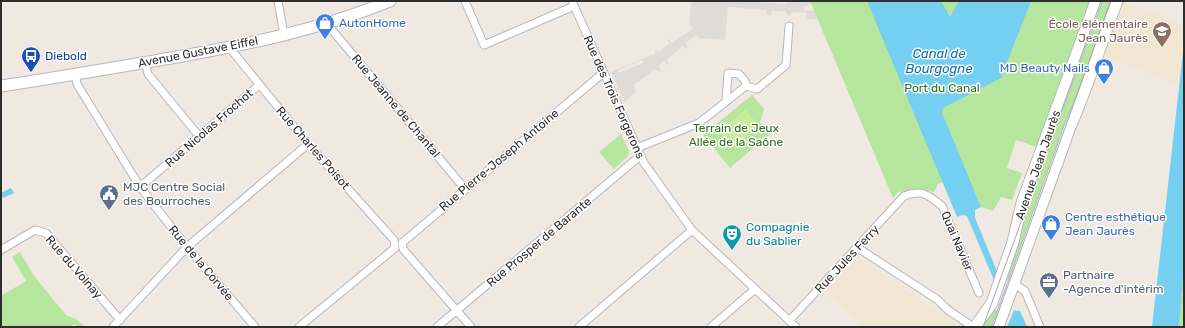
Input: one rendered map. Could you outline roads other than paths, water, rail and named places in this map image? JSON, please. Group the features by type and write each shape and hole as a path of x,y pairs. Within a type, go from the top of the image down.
{"main road":[{"name":"Avenue Gustave Eiffel","path":"1,86 229,48 284,36 327,24 390,1"},
{"name":"Avenue Jean Jaurès","path":"974,327 992,303 1010,250 1022,203 1096,1"},
{"name":"Avenue Jean Jaurès","path":"999,324 1116,1"}],"street":[{"path":"278,1 284,36"},
{"path":"465,1 484,45 573,4"},
{"name":"Rue des Trois Forgerons","path":"573,4 640,156 692,230 796,327"},
{"name":"Rue Jeanne de Chantal","path":"327,24 465,189"},
{"path":"746,86 757,89 786,65 789,26"},
{"name":"Rue Charles Poisot","path":"229,48 308,144 394,238 395,248 299,327"},
{"path":"145,62 148,74 199,136"},
{"name":"Rue Pierre-Joseph Antoine","path":"457,311 404,250 402,241 603,73"},
{"path":"726,101 728,73 739,74 745,81 746,86"},
{"name":"Rue de la Corvée","path":"74,74 77,84 140,187 187,247 255,327"},
{"name":"Rue Nicolas Frochot","path":"140,187 259,85"},
{"path":"637,148 699,124 746,86"},
{"path":"113,327 187,247 308,144"},
{"name":"Rue Prosper de Barante","path":"437,327 640,156"},
{"name":"Quai Navier","path":"904,196 914,191 931,197 942,206 979,293"},
{"name":"Rue Jules Ferry","path":"789,321 858,248 904,196"},
{"name":"Rue du Volnay","path":"1,250 35,230 46,233 120,320"},
{"path":"579,327 692,230"},
{"path":"858,248 938,300 948,310 974,327"},
{"path":"1013,283 1025,291 1040,327"},
{"path":"711,327 755,289"},
{"path":"457,311 471,327"}],"water":[{"name":"Canal de Bourgogne","path":"867,1 941,1 950,17 959,1 1031,1 1001,78 943,108 942,113 981,207 975,210 975,218 1013,310 1020,311 1027,327 1007,327 1010,318 967,216 963,215 957,217"},
{"path":"1184,43 1184,265 1179,327 1152,327"},
{"path":"11,188 14,193 3,198 1,193"}],"tram line":[{"path":"983,327 1101,1"},
{"path":"993,327 1111,1"}],"place":[{"name":"AutonHome","path":"325,40"},
{"name":"École élémentaire Jean Jaurès","path":"1162,48"},
{"name":"Diebold","path":"31,73"},
{"name":"MD Beauty Nails","path":"1104,85"},
{"name":"MJC Centre Social des Bourroches","path":"109,211"},
{"name":"Centre esthétique Jean Jaurès","path":"1051,241"},
{"name":"Compagnie du Sablier","path":"732,251"},
{"name":"Partnaire -Agence d'intérim","path":"1049,299"}],"park label":[{"name":"Port du Canal","path":"942,88"},
{"name":"Terrain de Jeux Allée de la Saône","path":"736,135"}]}
